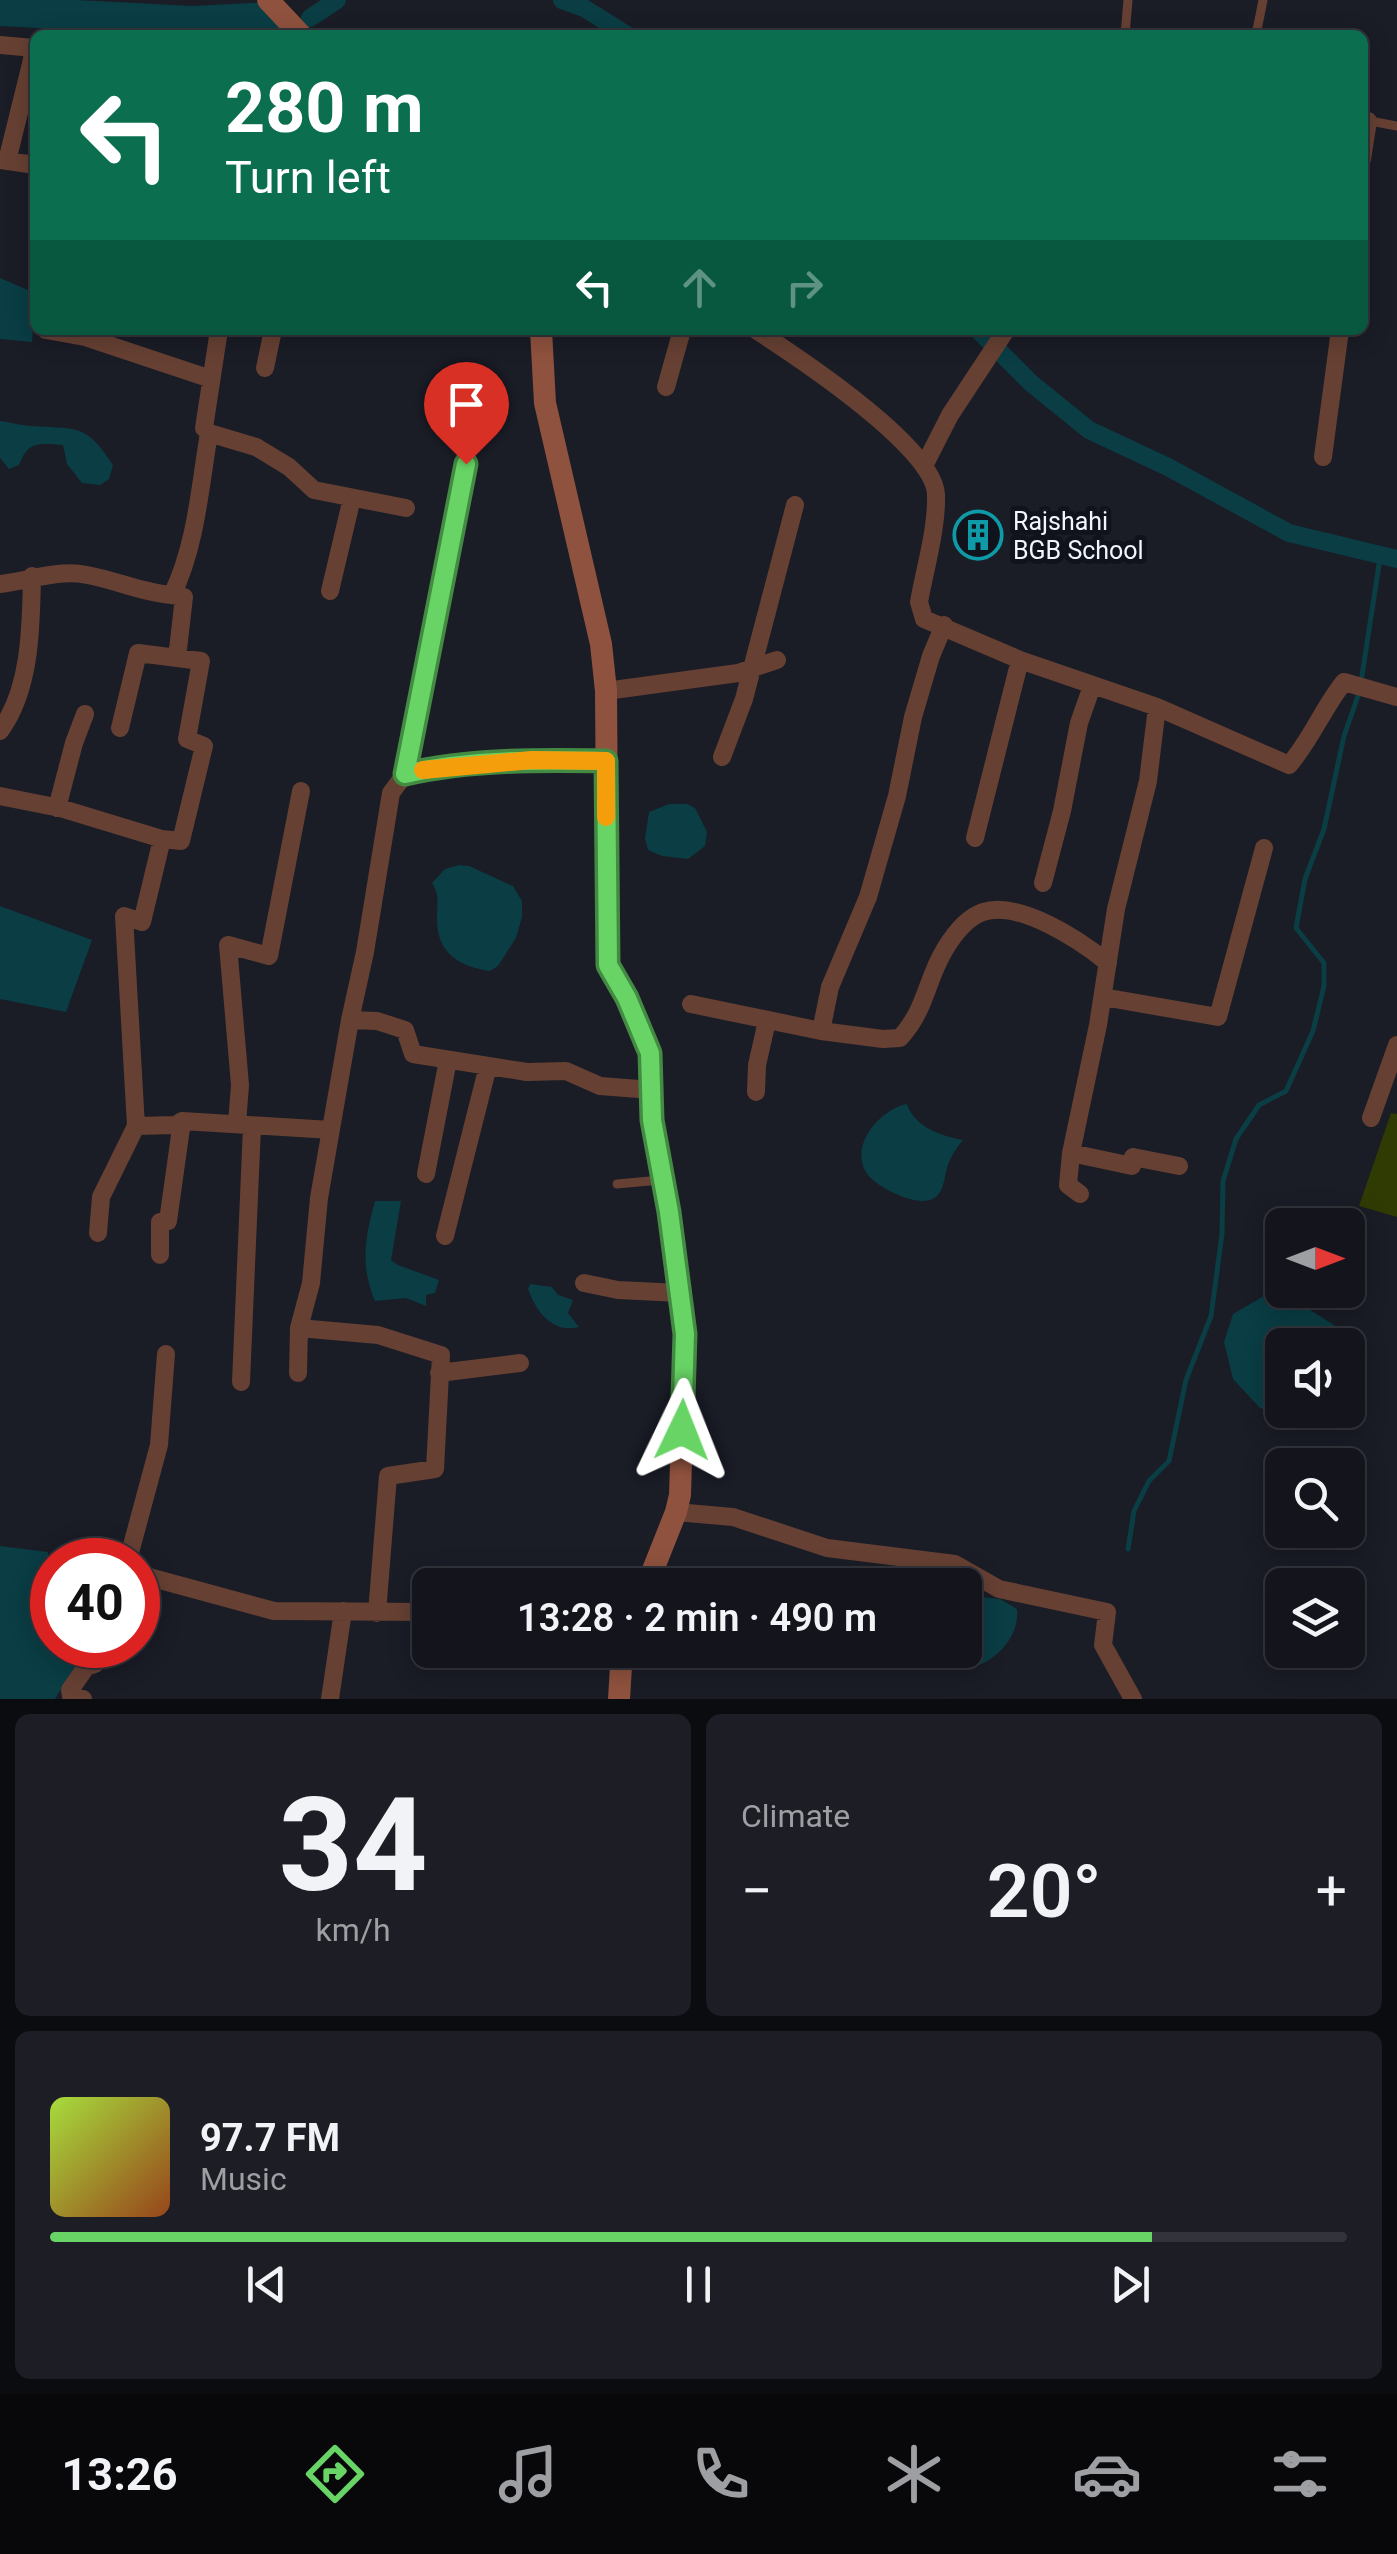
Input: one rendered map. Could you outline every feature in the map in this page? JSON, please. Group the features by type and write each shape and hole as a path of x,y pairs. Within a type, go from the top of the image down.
{"street":[{"path":"268,0 296,30"},
{"path":"0,46 30,48"},
{"path":"30,74 4,160 30,165"},
{"path":"74,335 211,379"},
{"path":"217,335 204,428 209,433 256,447 289,467 314,490 406,508"},
{"path":"265,368 272,335"},
{"path":"540,335 545,402 601,644 606,691 608,965 650,1053 652,1120 685,1334 680,1495 653,1568"},
{"path":"666,387 681,335"},
{"path":"763,335 878,417 926,464 937,491 919,602 924,618 1020,660 1157,707 1289,765 1302,751 1325,706 1344,682 1397,697"},
{"path":"926,464 950,415 1003,335"},
{"path":"1323,457 1339,335"},
{"path":"172,595 184,570 209,433"},
{"path":"298,1373 299,1328 311,1283 318,1198 391,793 405,774 466,464"},
{"path":"330,591 352,498"},
{"path":"722,757 744,700 795,505"},
{"path":"0,584 32,576 84,574 153,594 184,598 177,658"},
{"path":"0,731 10,718 27,656 32,576"},
{"path":"821,1031 830,987 868,897 897,796 913,717 944,625"},
{"path":"0,796 181,841 204,746 187,739 201,661 138,653 120,728"},
{"path":"606,691 750,669 777,660"},
{"path":"975,838 1020,660"},
{"path":"1043,883 1079,723 1092,686"},
{"path":"1080,1194 1068,1185 1071,1153 1116,908 1148,781 1157,707"},
{"path":"57,808 85,714"},
{"path":"405,774 438,766 532,760 606,761"},
{"path":"241,1382 244,1126 228,946 269,956 300,791"},
{"path":"98,1233 101,1197 136,1126 124,916 142,922 162,839"},
{"path":"1102,997 1218,1017 1264,848"},
{"path":"692,1004 821,1031 900,1038 918,1018 943,951 966,922 986,910 1021,914 1056,927 1108,963"},
{"path":"350,1020 378,1021 405,1030 413,1054 527,1072 566,1071 600,1086 652,1090"},
{"path":"756,1092 757,1065 767,1021"},
{"path":"1370,1118 1397,1045"},
{"path":"426,1174 448,1060"},
{"path":"445,1236 488,1066"},
{"path":"136,1126 176,1125 182,1121 330,1130"},
{"path":"160,1254 160,1222 168,1221 182,1121"},
{"path":"1071,1153 1132,1166 1132,1157 1179,1166"},
{"path":"584,1282 618,1290 680,1293"},
{"path":"299,1328 378,1335 440,1355 435,1469 388,1476 377,1613"},
{"path":"134,1538 160,1444 166,1354"},
{"path":"439,1373 520,1363"},
{"path":"676,1512 733,1518 828,1548 955,1564 999,1588 1107,1612 1103,1645 1133,1699"},
{"path":"160,1580 274,1611 412,1612"},
{"path":"330,1699 343,1611"},
{"path":"83,1699 71,1696 70,1690 86,1668"},
{"path":"619,1699 621,1668"}],"lane":[{"path":"1125,30 1128,0"},
{"path":"1257,30 1263,0"},
{"path":"1368,121 1397,126"},
{"path":"617,1184 663,1180"}],"green space":[{"path":"1391,1113 1397,1114 1397,1217 1359,1206"}],"water":[{"path":"0,278 30,291 32,335 32,342 0,339"},
{"path":"0,421 71,429 88,435 113,465 109,479 100,485 82,483 67,464 63,445 35,445 26,451 19,465 9,469 0,458"},
{"path":"669,804 695,808 707,832 705,846 688,859 648,850 645,838 649,812"},
{"path":"459,865 513,886 522,901 516,938 498,966 490,971 453,957 438,933 437,897 432,883 445,869"},
{"path":"0,906 92,940 66,1012 0,999"},
{"path":"907,1104 922,1124 963,1140 950,1160 940,1192 930,1200 911,1199 890,1191 868,1175 863,1164 864,1142 877,1121"},
{"path":"375,1201 401,1201 391,1260 439,1280 435,1293 426,1295 426,1306 406,1298 375,1301 367,1276 366,1251"},
{"path":"530,1284 552,1287 558,1295 573,1300 568,1313 579,1327 561,1327 546,1319 531,1297"},
{"path":"1264,1296 1265,1308 1307,1308 1339,1328 1265,1328 1265,1410 1233,1379 1224,1342 1233,1314"},
{"path":"0,1546 30,1550 30,1668 74,1668 55,1699 0,1699"},
{"path":"982,1597 1000,1599 1017,1609 1015,1627 996,1655 982,1663"}],"waterway":[{"path":"310,18 337,0"},
{"path":"562,0 584,8 619,30"},
{"path":"0,11 192,21 274,17"},
{"path":"983,335 1031,383 1089,430 1168,467 1289,533 1397,559"},
{"path":"1361,682 1380,558"},
{"path":"1128,1549 1134,1511 1149,1481 1169,1461 1186,1380 1211,1316 1222,1234 1223,1181 1236,1139 1259,1105 1286,1091 1313,1031 1324,986 1324,963 1296,928 1305,879 1324,829 1344,736 1359,693"}],"slow traffic":[{"path":"423,770 532,760 606,761 606,817"}],"place":[{"name":"Rajshahi BGB School","path":"978,535"}],"route":[{"path":"466,464 405,774 438,766 532,760 606,761 608,965 650,1053 652,1120 685,1334 682,1430"}]}
